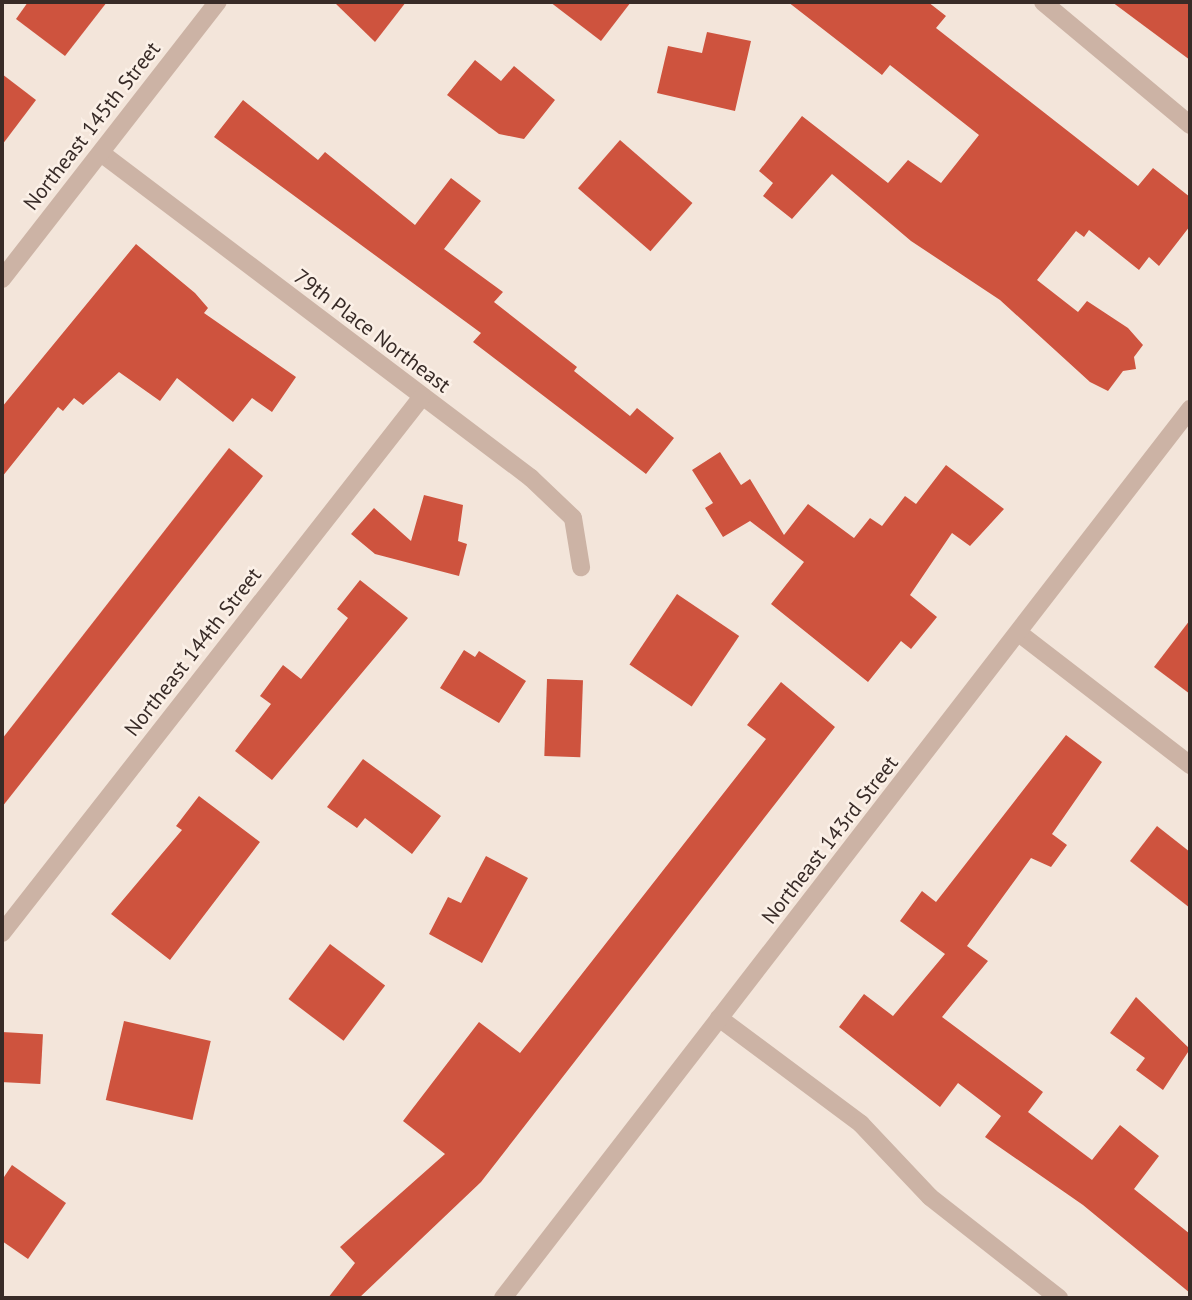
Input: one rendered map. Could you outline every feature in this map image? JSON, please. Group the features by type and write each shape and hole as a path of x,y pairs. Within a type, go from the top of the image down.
{"street":[{"name":"Northeast 145th Street","path":"2,279 218,2"},
{"path":"1042,2 1190,125"},
{"name":"79th Place Northeast","path":"101,153 421,398 531,478 573,518 581,567"},
{"name":"Northeast 144th Street","path":"2,933 421,398"},
{"name":"Northeast 143rd Street","path":"503,1298 1020,634 1190,409"},
{"path":"1020,634 1190,765"},
{"path":"719,1018 861,1124 930,1197 1059,1298"}],"building":[{"path":"28,2 107,2 65,56 16,19"},
{"path":"334,2 406,2 375,42"},
{"path":"550,2 631,2 601,41"},
{"path":"788,2 928,2 946,16 936,28 1138,186 1153,168 1190,197 1190,226 1159,266 1149,257 1139,270 1089,230 1084,237 1076,231 1037,280 1078,312 1087,301 1128,328 1143,345 1134,357 1136,369 1123,371 1108,391 1090,382 1000,300 911,241 832,174 792,219 763,196 773,183 759,171 802,116 888,183 908,160 941,183 979,135 890,65 882,75"},
{"path":"1112,2 1190,2 1190,60"},
{"path":"707,32 751,41 735,111 657,93 668,46 702,53"},
{"path":"475,60 501,81 514,66 555,100 524,139 499,134 447,95"},
{"path":"2,74 36,100 2,145"},
{"path":"243,100 318,160 325,152 415,225 451,178 481,201 444,249 503,292 494,302 577,367 574,371 630,416 637,408 674,438 646,474 473,342 481,333 214,137"},
{"path":"620,140 692,203 650,251 578,188"},
{"path":"136,244 195,293 208,308 204,313 296,377 272,412 252,398 233,422 177,378 160,401 119,372 83,405 74,398 63,411 58,407 2,477 2,407"},
{"path":"229,448 263,476 2,807 2,739"},
{"path":"720,452 741,485 750,479 784,535 808,504 854,538 870,518 882,526 905,496 916,504 946,465 1004,509 970,546 952,533 910,595 937,617 911,649 901,641 868,682 771,604 804,562 750,521 723,537 705,508 713,503 692,470"},
{"path":"424,495 463,505 458,541 467,544 459,576 375,554 351,534 374,508 411,541"},
{"path":"360,580 408,618 272,780 235,751 271,704 260,696 283,665 301,679 348,618 337,609"},
{"path":"677,594 739,636 692,706 629,664"},
{"path":"1190,620 1190,694 1154,667"},
{"path":"464,650 475,657 479,651 526,681 499,723 440,688"},
{"path":"547,679 583,680 580,757 544,756"},
{"path":"781,682 835,727 481,1182 359,1298 328,1298 355,1263 340,1247 445,1154 403,1121 479,1022 520,1053 766,739 747,725"},
{"path":"1066,735 1102,762 1052,834 1067,845 1051,867 1031,858 967,946 988,961 942,1017 1043,1092 1028,1112 1092,1160 1120,1125 1159,1156 1134,1189 1190,1234 1190,1293 1083,1205 985,1137 1001,1116 958,1083 940,1107 839,1027 864,994 893,1016 945,954 900,921 922,891 936,902"},
{"path":"363,759 441,816 412,854 365,818 357,828 327,807"},
{"path":"199,796 260,842 170,960 111,914 182,830 176,826"},
{"path":"1157,826 1190,852 1190,908 1130,861"},
{"path":"486,856 528,878 482,963 429,934 448,897 461,903"},
{"path":"330,944 385,986 344,1041 288,999"},
{"path":"1136,997 1190,1049 1163,1090 1136,1070 1145,1058 1110,1033"},
{"path":"124,1021 211,1041 192,1120 106,1100"},
{"path":"2,1032 43,1034 40,1084 2,1082"},
{"path":"12,1165 66,1203 28,1259 2,1241 2,1180"}]}
